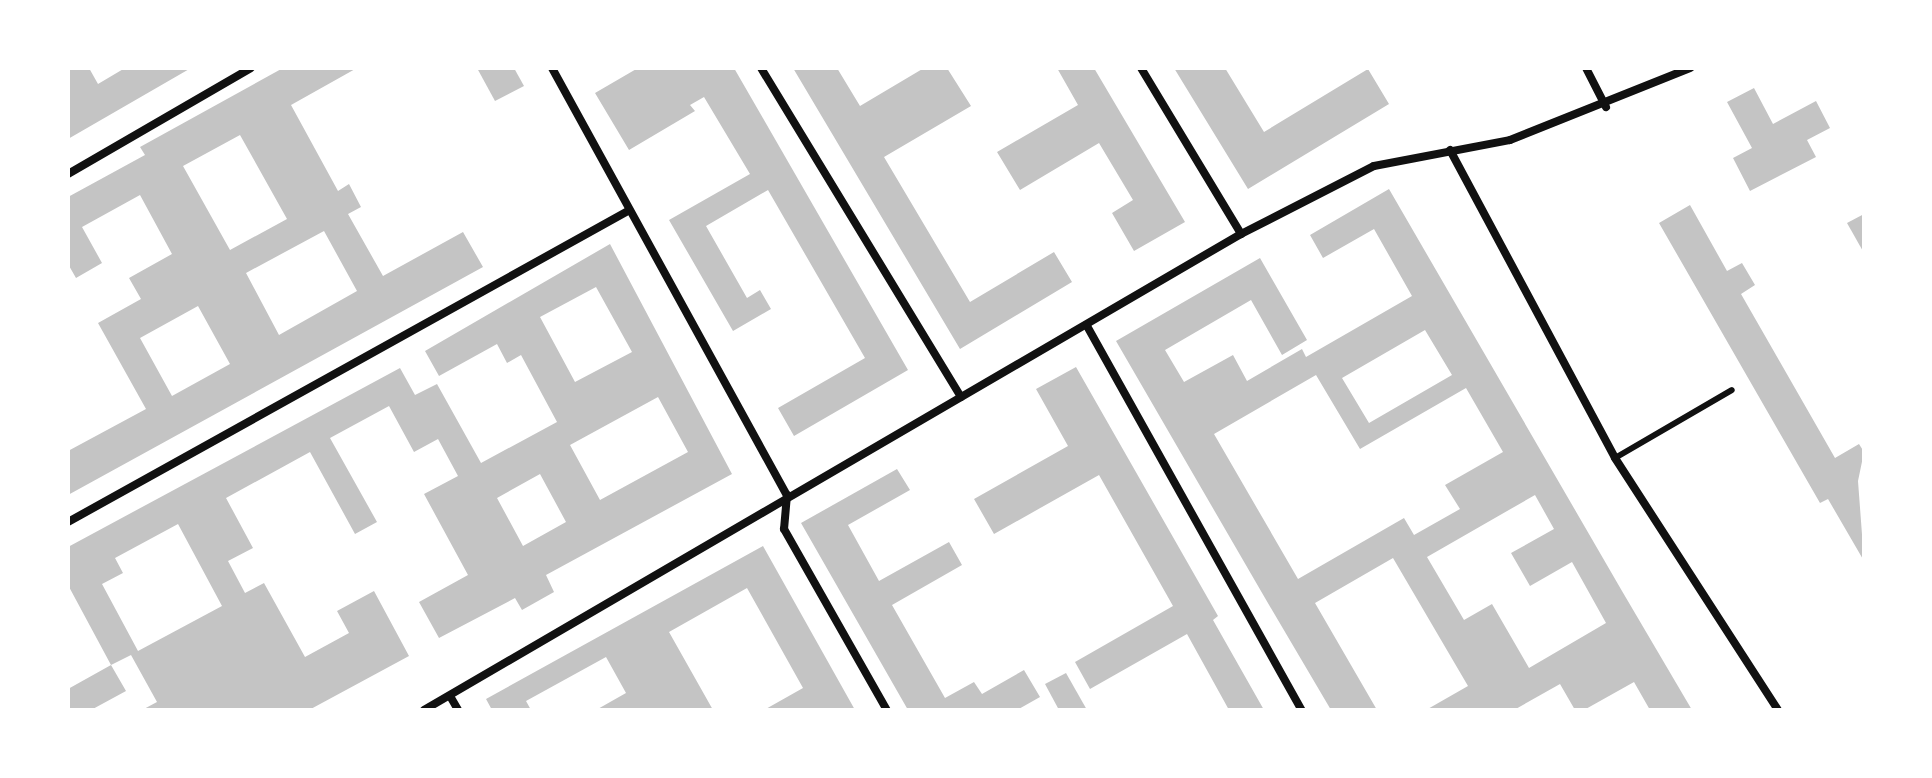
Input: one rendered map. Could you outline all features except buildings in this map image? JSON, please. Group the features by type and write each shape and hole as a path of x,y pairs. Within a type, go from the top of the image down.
{"street":[{"path":"68,174 251,68"},
{"path":"552,68 787,495 784,529 887,710"},
{"path":"761,68 961,397"},
{"path":"1141,68 1241,234"},
{"path":"1586,68 1606,107"},
{"path":"424,710 787,495 1087,326 1241,234 1374,166 1510,140 1606,107 1690,68"},
{"path":"1450,150 1615,458 1778,710"},
{"path":"68,522 628,211"},
{"path":"1087,326 1302,710"},
{"path":"450,696 458,710"}],"lane":[{"path":"1615,458 1732,390"}]}
